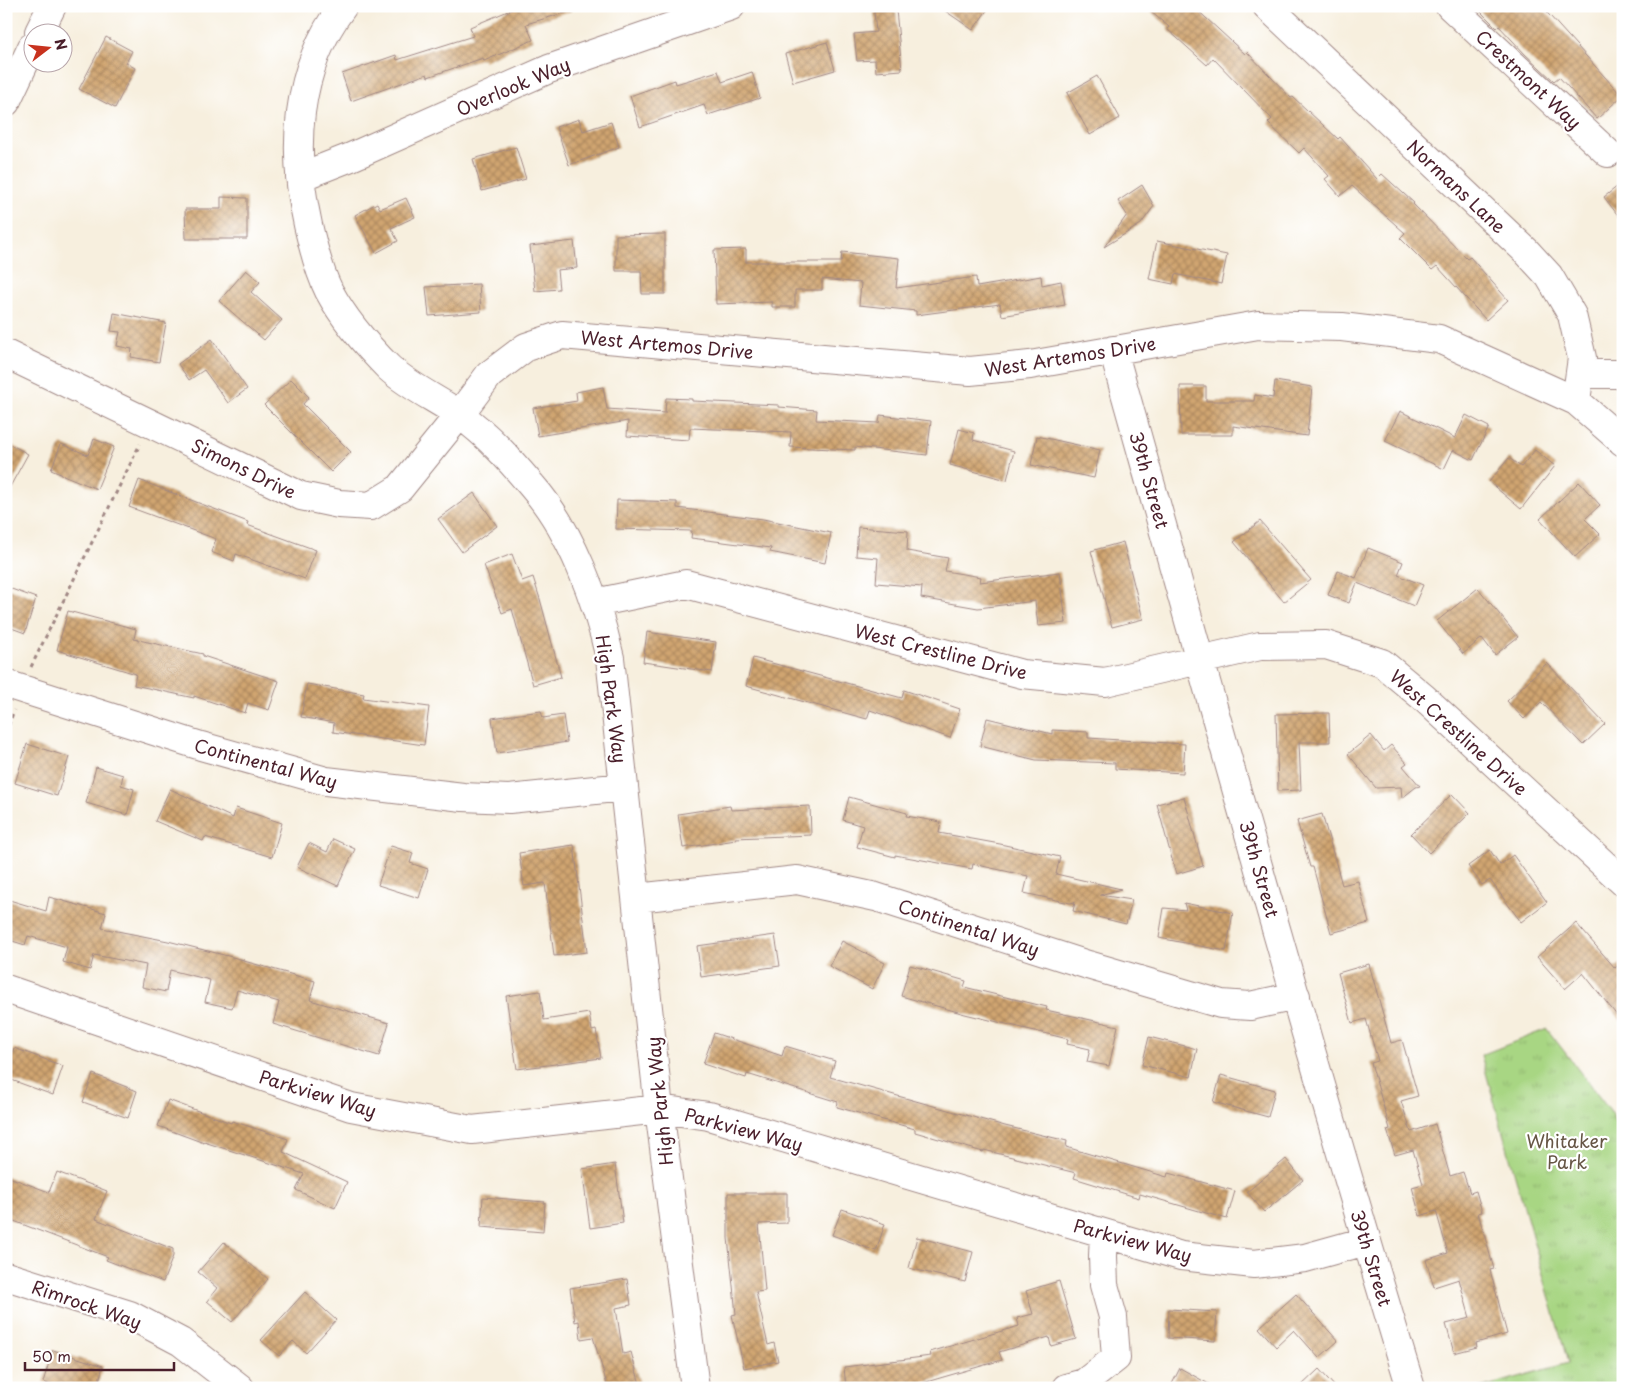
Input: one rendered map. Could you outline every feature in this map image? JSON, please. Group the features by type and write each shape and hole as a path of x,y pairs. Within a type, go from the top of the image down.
{"street":[{"path":"45,22 52,6"},
{"name":"High Park Way","path":"343,6 315,55 305,86 299,116 298,148 300,177 314,252 329,291 348,322 390,368 482,432 534,487 552,513 579,564 595,602 603,628 610,658 659,1108 695,1388"},
{"name":"Overlook Way","path":"300,177 351,157 549,69 731,6"},
{"name":"Normans Lane","path":"1267,6 1526,251 1549,276 1572,315 1582,358 1576,401"},
{"name":"Crestmont Way","path":"1450,6 1608,153"},
{"path":"6,102 22,68"},
{"name":"West Artemos Drive","path":"459,415 489,375 526,348 562,334 970,371 1030,365 1258,325 1342,327 1439,339 1576,401 1623,442"},
{"name":"39th Street","path":"1113,350 1366,1241 1411,1388"},
{"name":"Simons Drive","path":"6,354 302,496 339,504 371,506 400,488 459,415"},
{"path":"1580,374 1619,374 1623,376"},
{"name":"West Crestline Drive","path":"595,602 686,584 1022,674 1105,682 1260,646 1326,645 1382,663 1424,698 1623,882"},
{"name":"Continental Way","path":"14,686 201,746 326,781 463,797 509,799 624,787"},
{"name":"Continental Way","path":"637,898 797,880 876,897 1221,1004 1250,1006 1296,996"},
{"name":"Parkview Way","path":"6,990 351,1107 472,1130 659,1108 709,1116 1181,1256 1254,1264 1305,1258 1366,1241"},
{"path":"1066,1388 1084,1382 1116,1358 1113,1317 1104,1285 1104,1234"},
{"name":"Rimrock Way","path":"6,1276 130,1315 181,1342 240,1388"}],"path":[{"path":"6,733 14,686 150,423"}],"green space":[{"name":"Whitaker Park","path":"1547,1029 1610,1111 1623,1138 1623,1388 1480,1388 1568,1363 1481,1055"}],"building":[{"path":"520,6 570,6 571,11 526,24 533,40 484,61 483,58 428,77 427,74 351,101 342,74 396,55 397,60 473,36 470,27"},
{"path":"938,6 990,6 973,30"},
{"path":"1144,6 1193,6 1245,54 1247,52 1291,98 1293,97 1338,139 1340,137 1377,179 1382,174 1414,203 1467,259 1470,257 1508,300 1486,320 1437,266 1432,270 1400,238 1405,233 1352,186 1340,196 1325,179 1329,176 1304,148 1299,153 1268,123 1272,119 1213,58 1207,65 1167,29 1169,27"},
{"path":"1475,6 1541,6 1622,96 1597,119 1559,77 1554,81 1499,26 1497,28"},
{"path":"896,10 902,70 876,72 875,60 857,61 854,34 876,32 874,12"},
{"path":"106,37 132,51 126,63 135,68 115,108 79,89"},
{"path":"827,42 835,70 793,82 785,54"},
{"path":"718,71 722,82 752,72 760,98 708,115 704,105 640,127 630,96 675,80 676,84"},
{"path":"1097,76 1120,118 1090,135 1067,93"},
{"path":"579,119 583,131 611,122 619,147 569,165 556,127"},
{"path":"516,147 526,179 482,191 473,159"},
{"path":"1623,182 1623,222 1604,197"},
{"path":"1142,185 1154,206 1141,224 1104,247 1127,215 1118,201"},
{"path":"221,197 247,198 247,239 186,239 185,209 221,209"},
{"path":"406,198 415,217 391,228 398,241 376,253 355,215 377,203 380,209"},
{"path":"665,234 665,294 642,294 641,271 616,271 616,235"},
{"path":"574,241 577,268 557,270 559,289 535,291 530,246"},
{"path":"1157,241 1227,255 1221,284 1175,274 1173,284 1149,279"},
{"path":"746,249 746,262 841,262 842,252 899,258 896,288 976,277 977,287 1041,276 1042,285 1061,281 1065,305 1002,316 1000,304 916,315 916,311 859,305 861,283 822,279 822,290 795,290 795,307 772,307 772,302 716,304 714,250"},
{"path":"246,270 260,282 251,292 282,320 264,340 219,301"},
{"path":"479,284 481,312 429,316 426,287"},
{"path":"114,313 166,323 159,362 131,357 132,349 117,346 120,332 111,331"},
{"path":"212,339 247,389 228,403 204,370 189,380 178,364"},
{"path":"291,379 309,397 303,404 351,452 331,472 264,405"},
{"path":"1275,381 1312,387 1307,436 1233,426 1233,435 1181,435 1180,386 1206,386 1206,401 1254,401 1255,395 1273,398"},
{"path":"603,387 607,409 665,413 666,398 779,405 779,407 817,410 816,420 879,423 880,415 931,421 927,455 855,447 855,450 790,447 791,432 690,428 689,440 627,436 628,421 538,436 533,408 577,401 576,392"},
{"path":"1400,411 1455,438 1466,415 1489,427 1473,460 1453,450 1444,469 1385,441"},
{"path":"959,429 974,433 973,440 1014,451 1007,480 950,465"},
{"path":"1037,436 1100,450 1094,478 1031,465"},
{"path":"94,439 114,447 97,489 51,470 61,444 88,455"},
{"path":"6,442 28,454 6,494"},
{"path":"1535,450 1555,466 1521,509 1489,482 1509,458 1521,467"},
{"path":"139,480 248,522 247,525 316,550 305,579 236,554 234,561 211,552 216,539 129,507"},
{"path":"1579,482 1600,505 1585,519 1600,534 1575,557 1540,519"},
{"path":"474,493 497,526 462,552 438,519"},
{"path":"617,500 677,502 677,508 763,519 831,533 825,563 770,552 771,548 691,538 692,531 616,529"},
{"path":"1260,521 1311,580 1284,602 1234,542"},
{"path":"858,527 908,531 907,551 948,558 945,571 981,577 980,582 1060,572 1066,623 1038,626 1035,601 978,608 921,598 922,587 876,583 878,558 856,556"},
{"path":"1123,542 1143,619 1112,627 1091,551"},
{"path":"1368,548 1403,562 1398,575 1423,585 1414,606 1357,583 1349,603 1328,595 1338,571 1356,578"},
{"path":"512,554 522,581 533,577 561,677 533,685 512,609 502,613 484,565"},
{"path":"6,587 36,598 25,633 6,626"},
{"path":"1478,588 1518,637 1495,655 1482,638 1463,654 1437,621"},
{"path":"68,611 136,629 134,639 203,654 203,656 279,681 269,710 248,703 245,713 194,696 194,698 134,685 136,674 57,650"},
{"path":"647,632 716,642 712,672 643,662"},
{"path":"753,658 902,698 904,690 960,709 950,738 870,710 867,719 746,686"},
{"path":"1547,663 1605,724 1583,745 1541,702 1524,719 1507,701"},
{"path":"307,684 364,694 363,698 429,707 424,745 333,732 334,723 301,717"},
{"path":"541,711 543,718 563,715 567,742 497,753 492,718"},
{"path":"1329,713 1330,742 1299,742 1301,790 1278,791 1276,714"},
{"path":"987,718 1052,734 1052,730 1088,732 1088,738 1185,744 1183,773 1115,769 1115,763 1036,760 980,746"},
{"path":"1371,735 1384,751 1391,745 1407,763 1403,766 1420,786 1402,798 1401,787 1376,788 1348,754"},
{"path":"27,744 69,757 57,796 15,783"},
{"path":"96,767 123,775 121,785 134,789 127,815 86,803"},
{"path":"170,789 233,818 236,808 282,823 272,857 205,837 203,841 155,821"},
{"path":"1452,794 1470,813 1429,853 1411,834"},
{"path":"849,797 907,813 906,816 941,822 939,833 1060,857 1056,874 1121,889 1100,895 1132,900 1126,924 1073,911 1075,902 1070,903 1024,893 1028,876 973,864 972,869 895,855 895,857 857,847 863,826 843,820"},
{"path":"1184,797 1203,866 1176,874 1157,804"},
{"path":"730,806 731,810 810,806 811,835 735,838 736,840 683,848 678,814"},
{"path":"1322,814 1342,885 1358,881 1369,923 1331,933 1313,867 1310,867 1297,821"},
{"path":"333,839 355,849 338,886 297,867 309,843 327,852"},
{"path":"574,845 587,952 554,956 545,883 524,886 519,853"},
{"path":"391,846 413,853 410,863 428,869 419,898 378,885"},
{"path":"1490,850 1500,865 1513,855 1547,902 1521,922 1490,880 1482,885 1468,866"},
{"path":"49,897 106,913 102,928 168,941 244,960 315,981 310,1000 389,1023 379,1056 273,1024 279,1002 237,990 232,1008 205,1002 210,980 170,970 166,992 142,987 146,965 94,955 90,970 63,962 67,947 28,936 25,945 6,939 6,899 46,911"},
{"path":"1184,903 1233,913 1226,951 1159,938 1164,908 1186,910"},
{"path":"1576,923 1615,968 1623,962 1623,1023 1583,973 1565,989 1537,957"},
{"path":"775,935 780,966 701,977 697,946"},
{"path":"842,941 885,963 872,989 829,966"},
{"path":"1369,964 1391,1043 1402,1040 1418,1096 1401,1101 1411,1132 1435,1124 1450,1176 1463,1172 1470,1193 1476,1191 1482,1212 1478,1213 1494,1269 1490,1270 1507,1334 1476,1343 1477,1347 1454,1353 1446,1324 1470,1318 1459,1279 1434,1287 1426,1260 1448,1253 1436,1211 1420,1216 1412,1187 1423,1184 1413,1150 1395,1155 1387,1130 1390,1129 1371,1063 1378,1061 1366,1019 1352,1023 1338,973"},
{"path":"910,965 966,981 964,987 1047,1007 1046,1010 1118,1026 1109,1066 1087,1062 1090,1049 1067,1044 1068,1039 901,996"},
{"path":"540,991 544,1020 589,1013 592,1031 596,1030 601,1058 517,1069 506,996"},
{"path":"714,1033 782,1056 785,1046 835,1061 830,1077 1005,1126 1067,1141 1066,1147 1167,1177 1168,1173 1235,1191 1227,1219 1140,1194 1139,1198 1074,1178 1076,1173 984,1150 983,1152 915,1132 915,1129 837,1107 838,1102 747,1074 746,1078 703,1064"},
{"path":"1149,1037 1197,1049 1191,1077 1142,1065"},
{"path":"14,1048 63,1066 53,1095 6,1078 6,1069"},
{"path":"93,1074 137,1091 128,1118 83,1102"},
{"path":"1221,1075 1275,1090 1268,1117 1213,1102"},
{"path":"168,1100 231,1123 232,1121 288,1139 283,1152 347,1182 335,1208 296,1190 304,1174 204,1143 158,1126"},
{"path":"1286,1159 1303,1180 1264,1212 1247,1192"},
{"path":"615,1164 623,1223 590,1228 582,1169"},
{"path":"57,1172 107,1191 96,1219 173,1249 173,1256 163,1282 106,1260 108,1257 6,1218 6,1176 49,1192"},
{"path":"728,1193 787,1193 787,1223 759,1224 765,1291 756,1292 768,1345 774,1343 778,1361 744,1368 732,1315 736,1314 728,1238"},
{"path":"483,1197 545,1202 543,1232 481,1227"},
{"path":"842,1209 885,1224 876,1251 832,1235"},
{"path":"917,1237 973,1252 965,1282 909,1268"},
{"path":"224,1242 268,1279 232,1322 207,1301 217,1288 198,1272"},
{"path":"627,1279 631,1305 616,1308 623,1354 631,1352 641,1388 608,1388 593,1337 581,1339 579,1321 575,1322 570,1288"},
{"path":"1059,1281 1076,1339 1051,1346 1049,1337 999,1352 1002,1360 909,1387 846,1388 844,1367 931,1356 930,1352 1019,1326 1017,1318 1033,1314 1026,1291"},
{"path":"305,1292 336,1320 306,1353 293,1341 279,1356 261,1340"},
{"path":"1296,1294 1338,1341 1319,1358 1294,1330 1276,1347 1259,1328"},
{"path":"1169,1309 1217,1312 1215,1341 1168,1338"},
{"path":"53,1350 103,1366 97,1388 59,1388 43,1382"},
{"path":"1180,1368 1216,1388 1170,1388"},
{"path":"1319,1369 1336,1388 1299,1388"}]}
